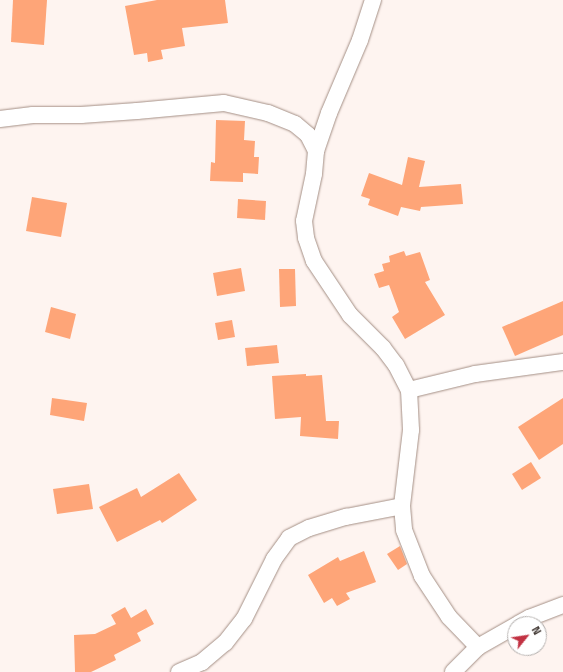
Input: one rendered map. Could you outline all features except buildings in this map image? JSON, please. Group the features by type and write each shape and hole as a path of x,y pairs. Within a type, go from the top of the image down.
{"street":[{"path":"373,0 360,40 329,114 316,151 314,174 304,221 306,238 314,261 350,315 382,348 396,365 409,390 411,430 402,506 404,530 422,576 449,617 478,647"},
{"path":"0,119 33,115 81,115 137,111 224,102 268,113 295,124 308,136 316,151"},
{"path":"409,390 475,374 563,362"},
{"path":"179,672 202,662 225,643 244,619 274,559 289,538 309,528 346,517 402,506"},
{"path":"533,616 563,605"},
{"path":"453,672 478,647 507,631"}]}
